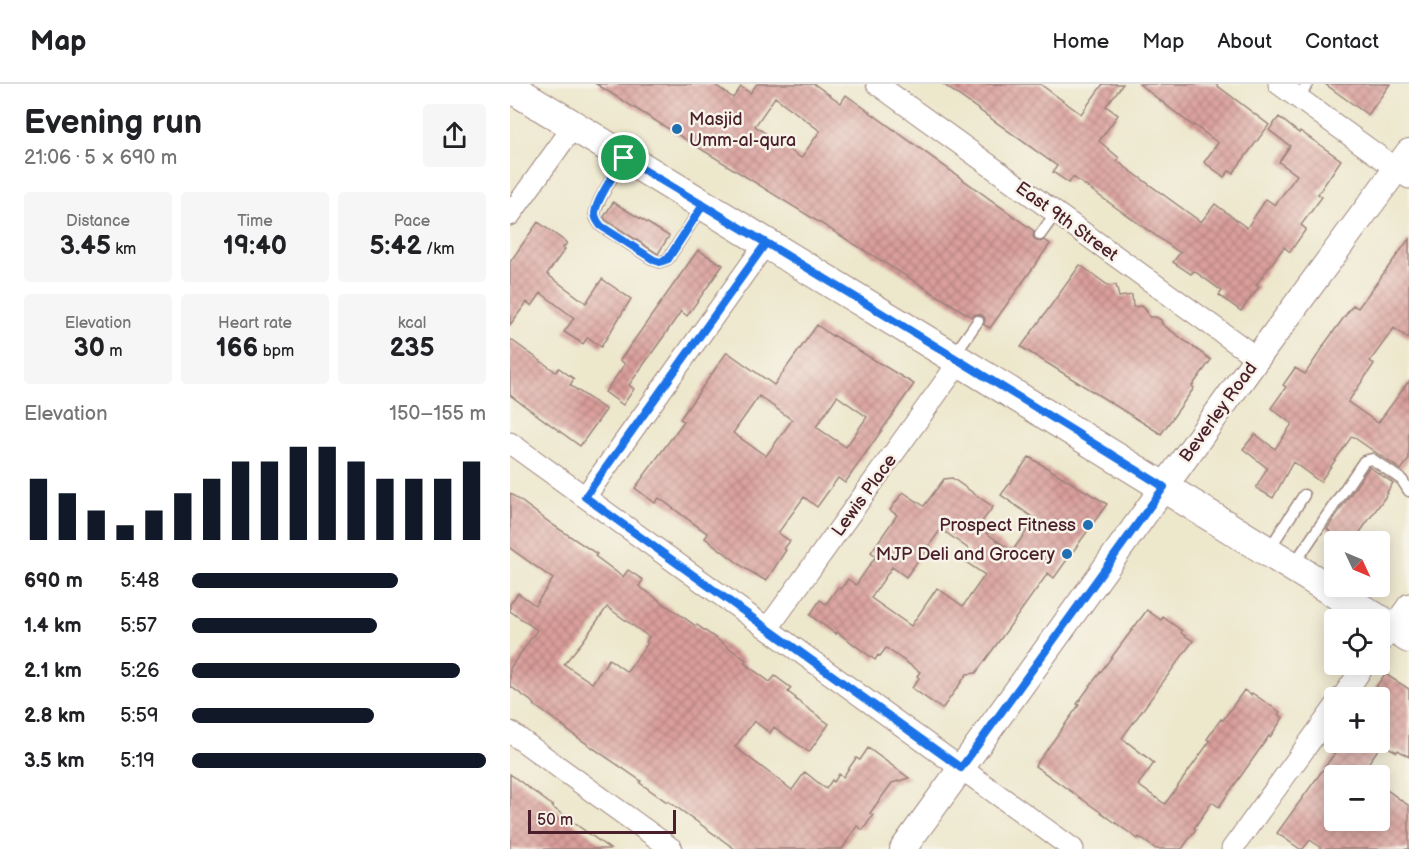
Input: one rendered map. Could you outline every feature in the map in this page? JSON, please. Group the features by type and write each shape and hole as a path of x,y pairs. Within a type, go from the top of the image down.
{"main road":[{"path":"510,87 1280,559 1392,625"}],"street":[{"name":"East 9th Street","path":"877,84 1257,358"},
{"path":"1279,84 1303,91 1405,166"},
{"path":"510,214 573,127"},
{"name":"Beverley Road","path":"903,849 1257,358 1405,166"},
{"path":"585,497 766,243"},
{"name":"Lewis Place","path":"768,628 957,359"},
{"path":"510,443 1073,849"},
{"path":"1232,849 1324,722"},
{"path":"510,732 672,849"}],"lane":[{"path":"624,158 598,203 595,214 597,221 601,226 654,260 660,262 668,259 703,205"},
{"path":"1040,235 1056,213"},
{"path":"957,359 978,321"},
{"path":"1280,559 1364,462 1372,459 1402,480 1409,491"},
{"path":"1280,559 1304,495"}],"building":[{"path":"596,84 714,84 733,98 741,87 750,93 757,84 814,84 841,103 846,95 1034,231 1033,237 1036,241 1045,240 1050,244 990,328 984,325 985,318 982,315 975,314 972,317","holes":["775,97 820,131 801,158 755,126"]},
{"path":"943,84 1040,84 1081,114 1103,84 1123,84 1106,106 1118,115 1099,141 1119,158 1117,161 1201,222 1215,204 1247,228 1266,199 1275,205 1297,175 1279,162 1290,146 1269,130 1279,117 1341,160 1318,194 1322,197 1301,225 1306,229 1290,252 1284,247 1256,285 1259,287 1241,311 1219,295 1222,291 1194,271 1191,274 1173,262 1180,253 1073,177 1069,183 1053,172 1057,166"},
{"path":"1139,84 1215,84 1269,125 1233,173 1229,171 1224,177 1204,162 1218,143"},
{"path":"1325,84 1390,84 1368,115"},
{"path":"613,202 669,236 658,254 606,220 604,217"},
{"path":"538,222 567,243 547,274 586,303 602,279 631,299 601,347 588,337 583,344 564,332 574,318 541,293 532,306 527,302 510,325 510,262"},
{"path":"1409,239 1409,339 1394,328 1370,361 1374,364 1348,402 1378,423 1409,381 1409,459 1401,470 1352,436 1320,482 1293,462 1273,498 1256,488 1267,468 1243,449 1255,434 1275,449 1292,424 1271,408 1286,387 1283,385 1295,368 1305,374 1353,305 1358,308"},
{"path":"698,250 723,265 687,316 681,311 629,385 634,389 623,405 605,392 625,364 620,360"},
{"path":"1080,265 1109,286 1116,285 1119,297 1132,295 1133,307 1142,306 1149,317 1161,320 1162,324 1211,360 1161,434 1021,347"},
{"path":"817,325 914,384 845,483 838,478 817,507 804,497 778,533 790,541 766,581 705,538 708,534 659,498 655,503 635,488 684,421 680,419 727,352 774,385","holes":["759,396 792,420 766,456 733,433","837,396 867,417 846,447 816,427"]},
{"path":"510,339 556,372 559,368 574,379 570,385 606,410 580,446 510,395"},
{"path":"1029,457 1107,504 1054,578 1048,573 976,673 967,674 942,709 912,688 920,672 886,648 875,660 810,615 820,600 826,604 838,587 841,589 848,579 856,585 876,556 871,552 897,515 890,510 903,492 924,506 944,479 952,478 993,507 978,527 1013,550 1035,519 1001,495","holes":["941,529 970,550 963,560 985,575 963,606 937,588 911,626 871,598 892,567 906,577"]},
{"path":"1369,467 1393,483 1361,531 1330,531 1327,529"},
{"path":"510,493 597,554 595,556 623,577 628,570 643,580 639,586 746,660 744,663 770,682 775,676 791,688 788,692 795,699 829,724 809,752 774,727 770,733 754,721 735,747 792,790 805,772 826,789 839,774 843,777 856,758 860,760 868,748 909,778 892,783 870,813 873,815 863,830 857,826 842,849 735,849 640,783 641,781 567,730 510,686 510,668 537,630 510,611 510,604 518,593 535,605 553,579 510,548","holes":["607,607 649,637 646,642 648,643 627,672 609,659 592,683 564,664"]},
{"path":"1147,610 1161,620 1163,617 1193,641 1122,738 1154,763 1138,785 1165,804 1210,741 1207,739 1244,690 1280,712 1278,714 1283,718 1219,807 1212,802 1182,849 1156,849 1139,837 1138,839 1035,766 1079,705 1077,704"},
{"path":"1387,675 1409,689 1409,757 1390,748 1390,687 1376,687"},
{"path":"1335,753 1376,753 1367,765 1326,765"},
{"path":"1324,768 1324,831 1390,831 1390,792 1409,806 1409,849 1323,849 1310,840 1303,849 1300,849 1277,833"},
{"path":"510,774 552,807 610,849 510,849"}],"place":[{"name":"Masjid Umm-al-qura","path":"677,129"},
{"name":"Prospect Fitness","path":"1088,525"},
{"name":"MJP Deli and Grocery","path":"1067,554"}],"route":[{"path":"624,158 598,203 595,214 597,221 601,226 654,260 660,262 668,259 674,251 703,205 766,243 953,357 1164,487 961,768 585,497 766,243 624,158"}]}
